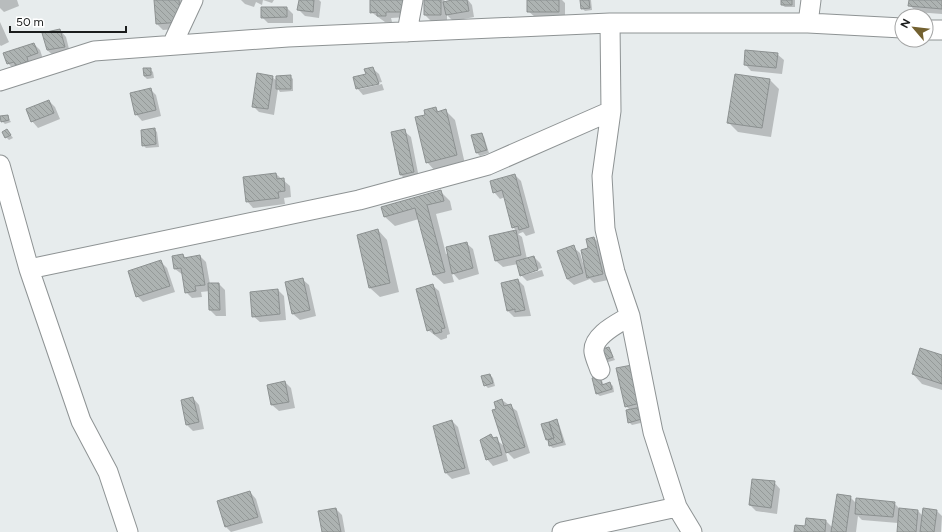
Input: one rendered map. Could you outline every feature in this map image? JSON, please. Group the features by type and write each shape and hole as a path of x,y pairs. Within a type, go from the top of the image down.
{"street":[{"path":"172,45 193,0"},
{"path":"407,32 413,0"},
{"path":"808,24 811,0"},
{"path":"0,81 94,50 288,37 610,23 808,24 894,28"},
{"path":"610,23 611,111 602,176 605,229 615,272 630,316 653,432 677,507 692,532"},
{"path":"29,269 359,200 488,165 611,111"},
{"path":"0,165 29,269 81,421 108,472 128,532"},
{"path":"600,370 594,352 599,337 630,316"},
{"path":"562,532 677,507"}],"building":[{"path":"154,0 179,0 181,22 156,24"},
{"path":"299,0 314,0 313,12 297,10"},
{"path":"370,0 403,0 404,12 386,12 386,16 377,16 377,12 370,13"},
{"path":"424,0 441,0 441,15 424,15"},
{"path":"452,0 467,0 469,11 446,15 443,2"},
{"path":"527,0 559,0 559,12 527,12"},
{"path":"580,0 589,0 590,8 581,9"},
{"path":"781,0 792,0 792,5 781,5"},
{"path":"909,0 942,0 942,9 908,6"},
{"path":"261,7 287,7 287,17 261,18"},
{"path":"60,29 65,47 47,50 42,33"},
{"path":"34,43 38,53 27,57 28,61 16,66 14,62 7,64 3,53"},
{"path":"745,50 778,53 776,68 744,65"},
{"path":"373,67 379,84 356,89 353,77 366,74 364,69"},
{"path":"143,68 151,68 151,75 144,76"},
{"path":"257,73 273,76 268,109 252,107"},
{"path":"735,74 770,79 762,128 727,123"},
{"path":"291,75 291,89 276,89 276,76"},
{"path":"151,88 156,110 135,115 130,93"},
{"path":"49,100 54,113 31,122 26,109"},
{"path":"436,107 437,112 446,109 457,155 426,163 415,117 425,115 424,110"},
{"path":"8,115 9,120 1,122 0,116"},
{"path":"155,128 156,144 142,146 141,130"},
{"path":"7,129 11,135 5,138 2,132"},
{"path":"405,129 414,172 400,175 391,132"},
{"path":"482,133 487,150 476,153 471,135"},
{"path":"276,173 277,179 284,178 285,191 278,192 279,198 246,202 243,177"},
{"path":"515,174 529,227 519,230 518,226 512,228 502,190 493,193 490,181"},
{"path":"441,190 444,201 427,205 445,272 433,275 415,208 384,217 381,207"},
{"path":"378,229 390,283 369,288 357,235"},
{"path":"516,230 521,255 495,261 489,236"},
{"path":"594,237 603,274 587,278 581,250 588,248 586,239"},
{"path":"467,242 473,268 452,274 446,247"},
{"path":"574,245 583,273 567,279 557,251"},
{"path":"183,254 184,258 200,255 205,285 195,286 196,291 185,293 181,268 174,269 172,256"},
{"path":"534,256 538,270 520,276 516,261"},
{"path":"161,260 170,286 136,297 128,271"},
{"path":"303,278 310,310 292,314 285,282"},
{"path":"518,279 525,310 515,312 515,309 507,311 501,283"},
{"path":"208,283 219,283 220,310 209,310"},
{"path":"433,284 445,328 441,329 442,332 434,334 432,329 427,331 416,289"},
{"path":"278,289 280,314 252,317 250,292"},
{"path":"609,347 613,357 602,361 602,349"},
{"path":"920,348 942,355 942,384 912,374"},
{"path":"632,365 640,403 625,407 616,368"},
{"path":"490,374 493,383 484,386 481,376"},
{"path":"600,376 602,385 610,382 612,389 596,394 592,378"},
{"path":"285,381 289,402 271,405 267,385"},
{"path":"193,397 199,422 186,425 181,400"},
{"path":"502,399 504,406 511,404 525,447 506,453 492,410 496,409 494,402"},
{"path":"642,407 645,418 628,423 626,410"},
{"path":"557,419 563,442 549,446 548,440 554,438 549,422"},
{"path":"452,420 465,468 445,473 433,426"},
{"path":"549,422 554,438 546,440 541,424"},
{"path":"491,434 493,438 497,437 502,455 486,460 480,440"},
{"path":"752,479 775,481 771,508 749,505"},
{"path":"250,491 258,517 225,527 217,501"},
{"path":"837,494 851,496 846,532 831,532"},
{"path":"856,498 895,502 893,517 855,514"},
{"path":"336,508 341,532 322,532 318,511"},
{"path":"899,508 918,510 916,532 897,532"},
{"path":"923,508 937,510 934,532 920,532"},
{"path":"806,518 826,520 825,532 794,532 795,525 805,526"}]}
